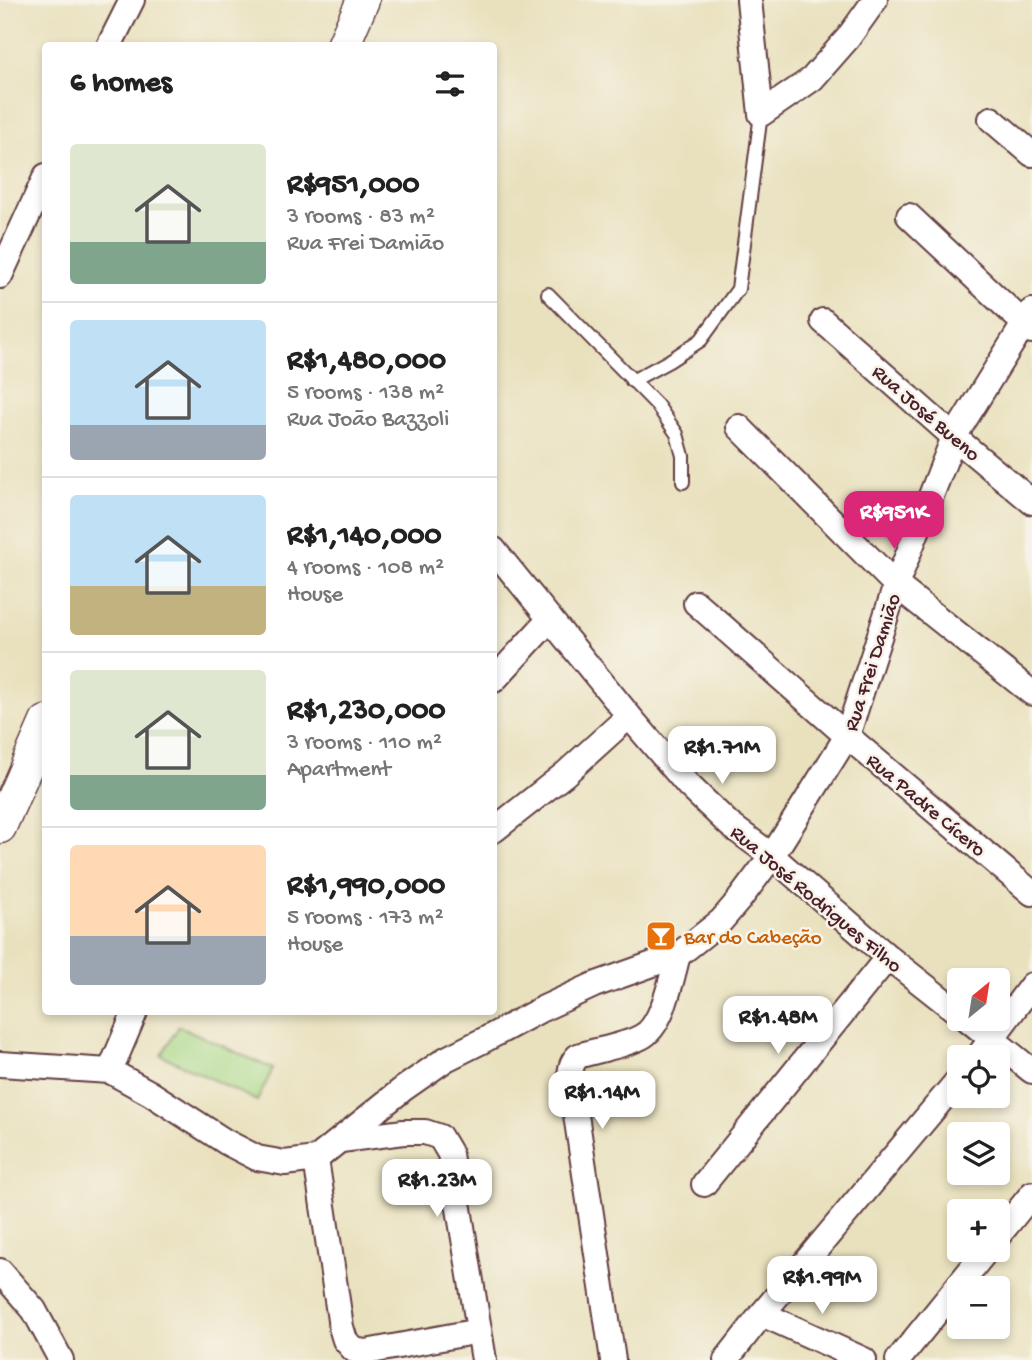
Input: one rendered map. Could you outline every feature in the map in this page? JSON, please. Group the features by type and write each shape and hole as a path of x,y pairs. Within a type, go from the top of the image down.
{"street":[{"path":"111,42 132,0"},
{"path":"345,42 363,0"},
{"path":"749,0 761,114 812,79 848,38 876,0"},
{"path":"991,119 1032,154"},
{"path":"0,276 42,185"},
{"path":"909,216 1029,322"},
{"name":"Rua José Bueno","path":"823,321 1032,502"},
{"name":"Rua Frei Damião","path":"316,1159 403,1089 446,1059 594,985 678,955 721,921 739,900 772,856 848,736 896,585 954,437 1029,322"},
{"path":"739,427 896,585 1032,693"},
{"name":"Rua José Rodrigues Filho","path":"497,554 688,785 730,825 772,856 888,957 947,1004"},
{"name":"Rua Padre Cícero","path":"696,603 1032,893"},
{"path":"497,677 550,619"},
{"path":"497,828 565,774 629,716"},
{"path":"0,827 42,732"},
{"path":"613,1360 571,1068 573,1060 578,1056 640,1038 650,1030 664,1004 678,955"},
{"path":"704,1184 888,957"},
{"path":"987,1045 1032,985"},
{"path":"110,1071 134,1015"},
{"path":"1010,1060 1032,1071"},
{"path":"0,1064 110,1071 257,1158 285,1163 316,1159 341,1327 345,1340 354,1350 366,1352 479,1331"},
{"path":"726,1360 947,1093"},
{"path":"340,1140 404,1132 425,1132 440,1137 450,1154 484,1360"},
{"path":"1010,1222 1032,1194"},
{"path":"898,1360 977,1262"},
{"path":"0,1271 34,1310 61,1360"},
{"path":"762,1314 864,1360"}],"lane":[{"path":"632,381 701,340 738,289 761,114"},
{"path":"548,294 657,405 677,435 683,456 684,482"}],"green space":[{"path":"179,1026 273,1069 257,1101 161,1055"}],"place":[{"name":"Bar do Cabeção","path":"661,936"}]}
